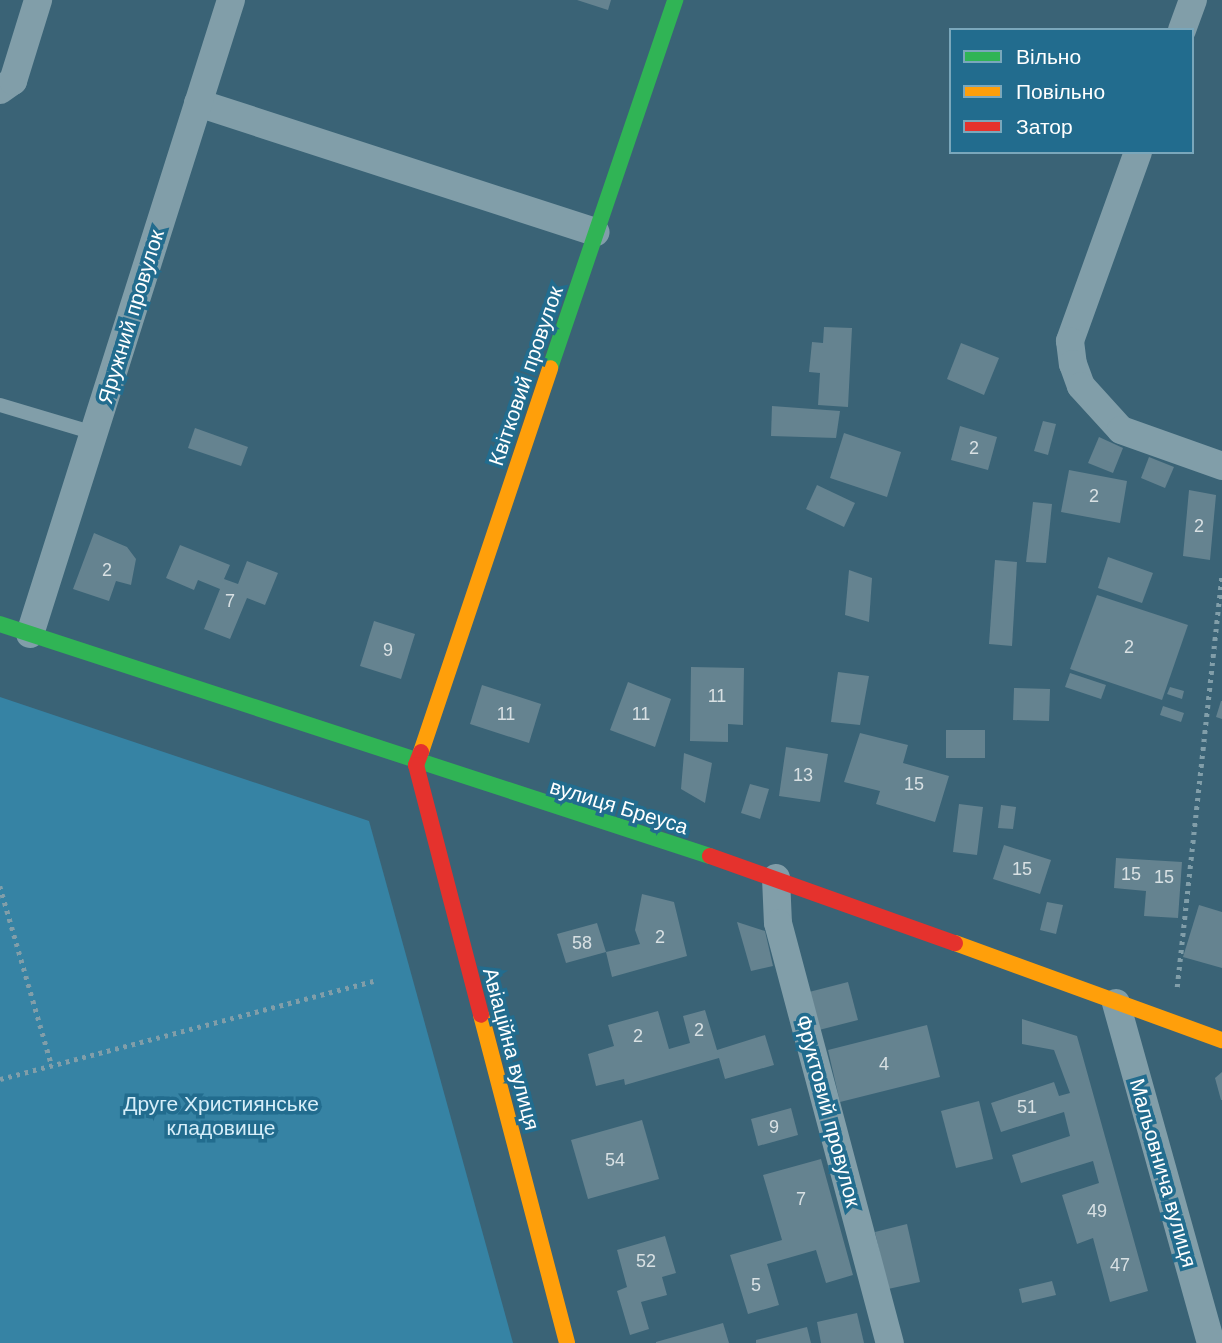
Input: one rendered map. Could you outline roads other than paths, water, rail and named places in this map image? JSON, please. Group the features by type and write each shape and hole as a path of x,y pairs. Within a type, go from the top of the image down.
{"street":[{"path":"0,90 13,81 38,0"},
{"name":"Яружний провулок","path":"30,634 231,0"},
{"name":"Квітковий провулок","path":"416,765 675,0"},
{"path":"1183,28 1192,0"},
{"path":"198,103 596,232"},
{"path":"1137,154 1070,341 1081,386 1096,407 1121,430 1222,466"},
{"name":"вулиця Бреуса","path":"0,624 416,765 776,878 1222,1040"},
{"name":"Авіаційна вулиця","path":"416,765 567,1343"},
{"name":"Фруктовий провулок","path":"776,878 778,923 890,1343"},
{"name":"Мальовнича вулиця","path":"1116,1003 1211,1343"}],"lane":[{"path":"0,405 94,433"}],"park label":[{"name":"Друге Християнське кладовище","path":"221,1116"}]}
